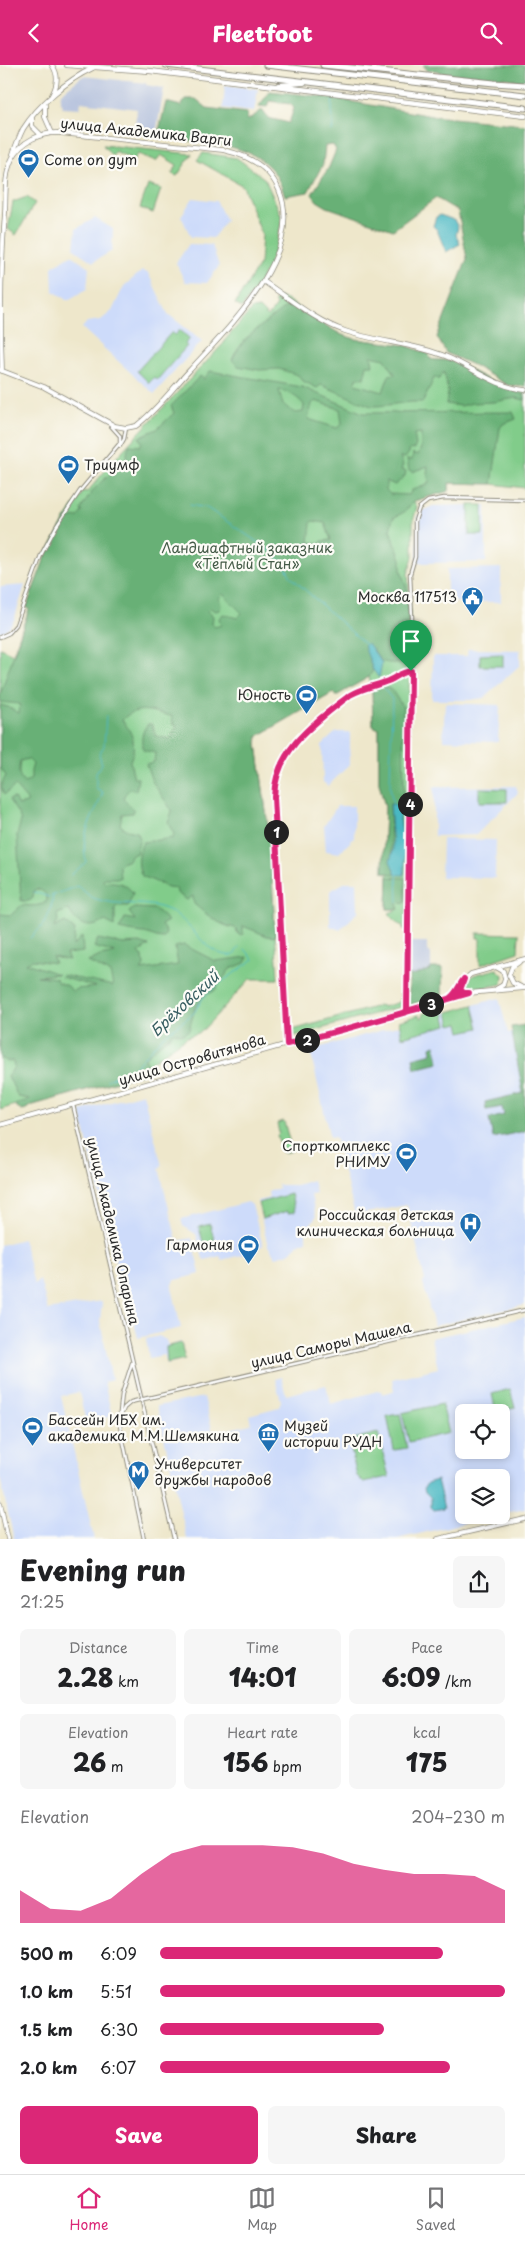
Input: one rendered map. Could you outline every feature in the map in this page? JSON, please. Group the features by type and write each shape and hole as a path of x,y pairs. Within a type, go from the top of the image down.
{"highway":[{"path":"166,65 525,107"},
{"path":"266,65 499,92 525,93"},
{"path":"323,65 525,85"}],"main road":[{"path":"67,65 150,71 525,116"}],"street":[{"path":"52,65 57,75 56,84 44,111 52,133"},
{"path":"0,637 9,633 18,621 41,555 60,520 80,491 123,443 126,428 109,423 44,387 1,371 3,248 7,178 10,163 19,138 33,116 74,79 93,67"},
{"path":"271,85 313,82"},
{"path":"33,116 41,114 47,122"},
{"path":"33,116 32,126 41,135"},
{"name":"улица Академика Варги","path":"10,163 17,152 28,141 41,135 52,133 223,151 240,155 260,165 273,178 278,188 285,215 280,242 263,281 231,325 148,415 136,426 126,428"},
{"path":"263,281 319,319 346,331 436,353 468,366 494,382 525,390"},
{"path":"109,423 121,438 114,452"},
{"path":"407,1011 412,610 410,574 415,557 415,521 419,508 428,501 444,497 525,500"},
{"path":"287,1044 274,797 279,770 298,739 350,695 358,690 387,682 399,674 411,671"},
{"path":"448,999 456,993 464,979 474,973 525,959"},
{"path":"524,988 513,983 509,973 513,965 525,959"},
{"path":"494,967 502,970 505,978 503,985 494,989"},
{"path":"464,979 460,990 464,993 469,993"},
{"name":"улица Островитянова","path":"0,1125 469,993 494,989 524,988"},
{"name":"улица Академика Опарина","path":"73,1105 174,1539"},
{"name":"улица Саморы Машела","path":"142,1400 525,1310"},
{"path":"133,1361 122,1394 119,1421 144,1539"},
{"path":"119,1421 127,1405 142,1400"},
{"path":"0,1503 8,1539"},
{"path":"438,1539 525,1519"}],"shaded area":[{"path":"83,76 146,83 146,85 164,88 156,134 134,132 137,109 81,102 80,108 62,107 60,101 61,93"},
{"path":"225,85 258,89 254,112 223,108"},
{"path":"193,198 216,201 226,220 213,238 191,237 181,216"},
{"path":"95,218 113,229 112,251 93,262 74,249 76,229"},
{"path":"189,244 212,245 219,266 207,283 185,282 176,263"},
{"path":"71,255 89,267 87,289 68,300 53,291 52,267"},
{"path":"142,271 148,273 168,314 202,341 154,394 82,328 87,322 101,320 112,311 124,286"},
{"path":"486,505 486,562 417,563 418,516 422,511 433,506"},
{"path":"501,568 501,602 447,602 447,569"},
{"path":"25,585 14,620 8,628 0,633 0,587"},
{"path":"468,649 520,650 520,665 484,698 432,700 433,656 467,656"},
{"path":"445,703 500,705 498,742 443,740"},
{"path":"336,732 350,732 350,764 328,786 323,782 322,745"},
{"path":"516,786 518,793 476,835 434,836 434,787"},
{"path":"337,806 354,806 354,838 339,853 326,851 324,826"},
{"path":"442,839 496,840 495,878 441,877"},
{"path":"346,882 357,882 358,912 340,930 330,926 330,891"},
{"path":"410,942 427,942 427,950 431,954 431,970 409,976"},
{"path":"499,998 508,1033 512,1033 523,1093 485,1102 486,1110 502,1106 504,1115 494,1138 525,1131 525,1305 434,1326 407,1205 356,1215 354,1211 335,1137 330,1138 310,1050"},
{"path":"143,1093 162,1166 159,1168 177,1241 192,1238 200,1274 175,1280 172,1287 181,1328 138,1338 127,1294 123,1294 80,1111"},
{"path":"313,1180 316,1194 311,1195 316,1217 306,1230 306,1241 297,1245 289,1253 276,1257 268,1246 257,1201 269,1198 268,1192 279,1188 278,1185 296,1185"},
{"path":"248,1202 252,1205 263,1246 255,1248 256,1251 222,1260 220,1256 203,1259 196,1234 183,1226 181,1219"},
{"path":"23,1239 34,1284 40,1280 48,1310 102,1301 100,1321 112,1380 104,1382 112,1416 86,1423 79,1392 61,1396 94,1539 14,1539 0,1478 0,1245"},
{"path":"525,1317 525,1509 510,1512 510,1469 455,1469 455,1524 461,1524 397,1539 187,1539 157,1406 204,1397 213,1433 251,1424 249,1415 279,1407 281,1401 275,1379 281,1377 286,1395 326,1385 331,1404 381,1390 382,1394 394,1391 392,1379 438,1368 431,1338"},
{"path":"159,1336 166,1340 168,1346 181,1342 185,1359 167,1364 164,1355 149,1358 146,1339"}],"green space":[{"path":"423,65 525,65 525,82 505,78 458,78 443,74 437,70 428,71"},
{"path":"270,91 326,97 432,116 525,125 525,387 507,385 473,365 446,353 437,337 467,259 458,211 436,198 393,230 327,207 317,201 312,194 329,167 336,150 333,145 325,146 323,164 308,192 285,196 271,169 258,158 245,152 216,144 157,138 166,102 181,106 186,99 196,99 207,108 247,113 247,121 262,110 268,118 289,123 294,108 290,104 269,101 267,107 259,106"},
{"path":"103,145 192,154 177,176 172,174 177,165 161,155 156,161 138,154 134,160 115,151 112,156"},
{"path":"203,153 237,158 265,179 282,217 277,244 267,270 242,308 235,304 260,263 262,235 243,186 197,160"},
{"path":"148,185 161,189 153,213 140,208"},
{"path":"27,197 35,203 16,235 8,229 13,202"},
{"name":"Ландшафтный заказник «Тёплый Стан»","path":"279,297 286,299 328,328 342,335 355,339 404,345 429,354 430,359 453,362 505,387 525,392 525,488 492,484 449,483 449,491 414,501 417,507 413,521 413,557 408,574 410,604 407,929 403,929 403,926 398,924 389,913 399,909 387,909 388,872 383,872 385,807 379,783 379,729 373,726 372,687 369,677 336,696 333,693 258,736 257,744 270,842 278,979 250,979 201,1032 187,1037 147,1065 142,1074 33,1105 22,1111 15,1105 0,1110 0,648 13,654 29,609 26,608 44,561 74,505 84,491 87,492 122,451 224,343 252,309 259,308 268,317 277,305 274,302"},
{"path":"287,306 295,307 342,335 355,339 404,345 429,354 430,359 458,364 488,381 521,393 525,396 525,400 516,398 461,406 446,404 448,391 444,372 439,379 434,378 423,402 372,406 321,385 317,388 303,381 298,375 279,369 259,370 238,366 232,360 236,351 256,330","holes":["371,356 385,359 395,374 389,375 383,392 355,384 358,377 364,378 367,365 373,365"]},
{"path":"180,330 190,339 185,344 187,346 157,380 154,377 149,383 137,371 172,332 175,335"},
{"name":"Ландшафтный заказник «Тёплый Стан»","path":"210,371 302,387 363,413 513,412 516,419 503,424 500,428 492,484 449,483 449,491 414,501 404,512 393,518 390,530 401,559 401,570 408,593 408,622 403,631 404,653 401,664 383,662 373,648 369,660 373,670 369,677 336,696 333,693 258,736 257,744 270,842 275,937 267,936 243,926 243,934 239,935 235,928 219,922 194,904 193,896 187,900 177,893 176,888 168,887 142,876 139,868 139,859 143,842 173,838 174,834 168,823 172,811 152,781 146,764 154,762 155,753 143,750 143,733 148,724 152,724 156,736 170,739 177,726 173,724 172,716 151,711 133,712 122,720 133,739 130,761 134,778 138,778 136,791 130,789 123,799 134,810 133,813 122,814 120,825 127,830 137,832 140,838 136,854 132,854 127,861 119,866 120,878 104,878 103,880 104,882 120,883 133,893 128,906 117,906 115,908 115,926 105,921 94,926 84,925 75,919 69,910 57,914 58,921 54,928 65,922 75,930 73,946 82,936 83,952 66,954 69,960 52,957 55,963 32,960 26,963 58,974 37,976 56,978 57,982 68,986 73,992 77,989 96,987 61,977 62,975 113,986 110,973 88,962 100,956 115,953 94,947 98,939 123,944 139,943 149,946 139,952 143,957 144,966 141,970 178,965 175,947 184,945 215,961 248,957 245,963 230,969 214,991 204,996 195,1008 189,1030 183,1034 174,1032 145,1057 147,1065 142,1074 33,1105 22,1111 15,1105 30,1099 18,1097 8,1076 14,1067 13,1061 6,1061 0,1058 0,914 11,915 22,905 32,906 47,901 45,893 37,889 34,890 33,898 29,901 21,901 17,835 21,821 9,800 14,798 18,805 27,803 27,800 15,786 4,795 2,785 6,776 0,767 0,705 19,713 20,704 0,702 0,695 29,609 26,608 46,555 65,519 78,517 95,488 115,472 118,461 126,458 129,445 140,446 142,442 139,437 157,429 174,413 171,406 200,376 204,379","holes":["279,390 299,400 304,405 303,412 296,413 283,405","315,401 340,409 342,424 337,428 308,419 312,404","421,433 421,448 418,455 413,453 412,460 407,459 409,470 412,472 428,466 429,481 427,485 412,490 409,495 390,494 386,490 386,481 395,485 405,476 406,471 401,470 403,465 400,457 405,458 409,450 414,449 416,445 414,434","313,521 325,523 331,540 322,541 320,544 309,542 311,523","223,594 242,613 237,618 223,614 219,618 221,625 215,627 212,624 213,616 207,611 210,608 215,611 219,610 221,606 219,598","28,759 33,764 31,779 25,783 21,779 20,761"]},
{"path":"469,505 483,505 483,535 469,535"},
{"path":"503,654 503,666 480,666 480,655"},
{"path":"382,687 391,689 403,707 404,793 407,799 405,832 401,833 398,807 390,804 391,851 396,875 383,872 385,807 379,783 379,729 373,726 372,690"},
{"path":"479,788 507,789 507,802 479,802"},
{"path":"388,877 406,878 406,902 397,903 399,909 387,909"},
{"path":"134,908 155,909 168,921 161,925 166,932 164,938 119,929 125,918 135,920 129,912"},
{"path":"477,933 519,934 518,952 480,965 480,938 477,938"},
{"path":"431,968 443,968 442,996 409,1005 409,976 430,970"},
{"path":"497,969 503,975 502,984 466,991 462,990 462,985 474,975"},
{"path":"402,979 405,979 404,1006 291,1037 289,1031 382,1005 383,1007 400,1002"},
{"path":"473,1005 479,1028 461,1032 459,1023 451,1025 448,1012"},
{"path":"443,1008 447,1025 402,1037 399,1021 419,1015 420,1018 423,1017 423,1014"},
{"path":"525,1025 525,1131 493,1138 489,1119 504,1115 502,1107 486,1110 485,1102 523,1093 511,1027"},
{"path":"435,1045 439,1063 415,1069 413,1058 432,1053 431,1047"},
{"path":"284,1121 292,1151 284,1153 282,1152 277,1135 279,1133 277,1123"},
{"path":"291,1194 295,1212 288,1213 287,1211 262,1219 258,1203"},
{"path":"210,1224 216,1246 205,1249 199,1227"},
{"path":"181,1343 185,1359 167,1363 166,1347"},
{"path":"510,1389 515,1408 510,1409 510,1404 494,1404 492,1394"},
{"path":"442,1404 449,1433 409,1442 402,1413"},
{"path":"400,1414 407,1448 394,1450 387,1416"},
{"path":"378,1433 389,1477 363,1482 357,1476 350,1445 354,1439"}],"water":[{"path":"440,215 454,220 458,227 456,235 460,244 446,252 437,230 433,226 436,217"},
{"path":"368,643 382,663 379,678 373,670 364,646"},
{"path":"390,804 396,805 400,819 405,851 404,875 396,875 390,861 393,850"},
{"path":"437,1480 444,1508 434,1510 431,1507 431,1498 424,1489 427,1483"}],"waterway":[{"path":"332,131 333,100"},
{"path":"190,505 207,508 275,554 284,564 291,577 366,645"},
{"path":"384,689 392,699 390,787 393,805"},
{"path":"71,875 86,862 86,833 103,792 96,788 96,773 102,764 99,754 104,746 106,716"},
{"path":"397,873 398,902"},
{"path":"34,892 49,897 77,886 94,898 105,901 160,907 177,915 199,938 215,951 224,955 234,955 239,947"},
{"path":"30,938 40,929 46,919 51,909 53,895"},
{"path":"245,949 254,960"},
{"name":"Брёховский","path":"107,1080 135,1067 163,1036 194,1013 203,998 216,986 254,959"}],"place":[{"name":"Come on gym","path":"28,179"},
{"name":"Триумф","path":"68,484"},
{"name":"Москва 117513","path":"473,616"},
{"name":"Юность","path":"307,714"},
{"name":"Спорткомплекс РНИМУ","path":"406,1173"},
{"name":"Российская детская клиническая больница","path":"470,1242"},
{"name":"Гармония","path":"249,1264"},
{"name":"Бассейн ИБХ им. академика М.М.Шемякина","path":"32,1447"},
{"name":"Музей истории РУДН","path":"268,1453"},
{"name":"Университет дружбы народов","path":"139,1491"}],"route":[{"path":"411,671 399,674 387,682 358,690 350,695 298,739 279,770 274,797 287,1044 318,1037 413,1010 448,999 456,993 462,981 464,979 460,990 461,992 469,993 448,999 407,1011 411,671"}]}
